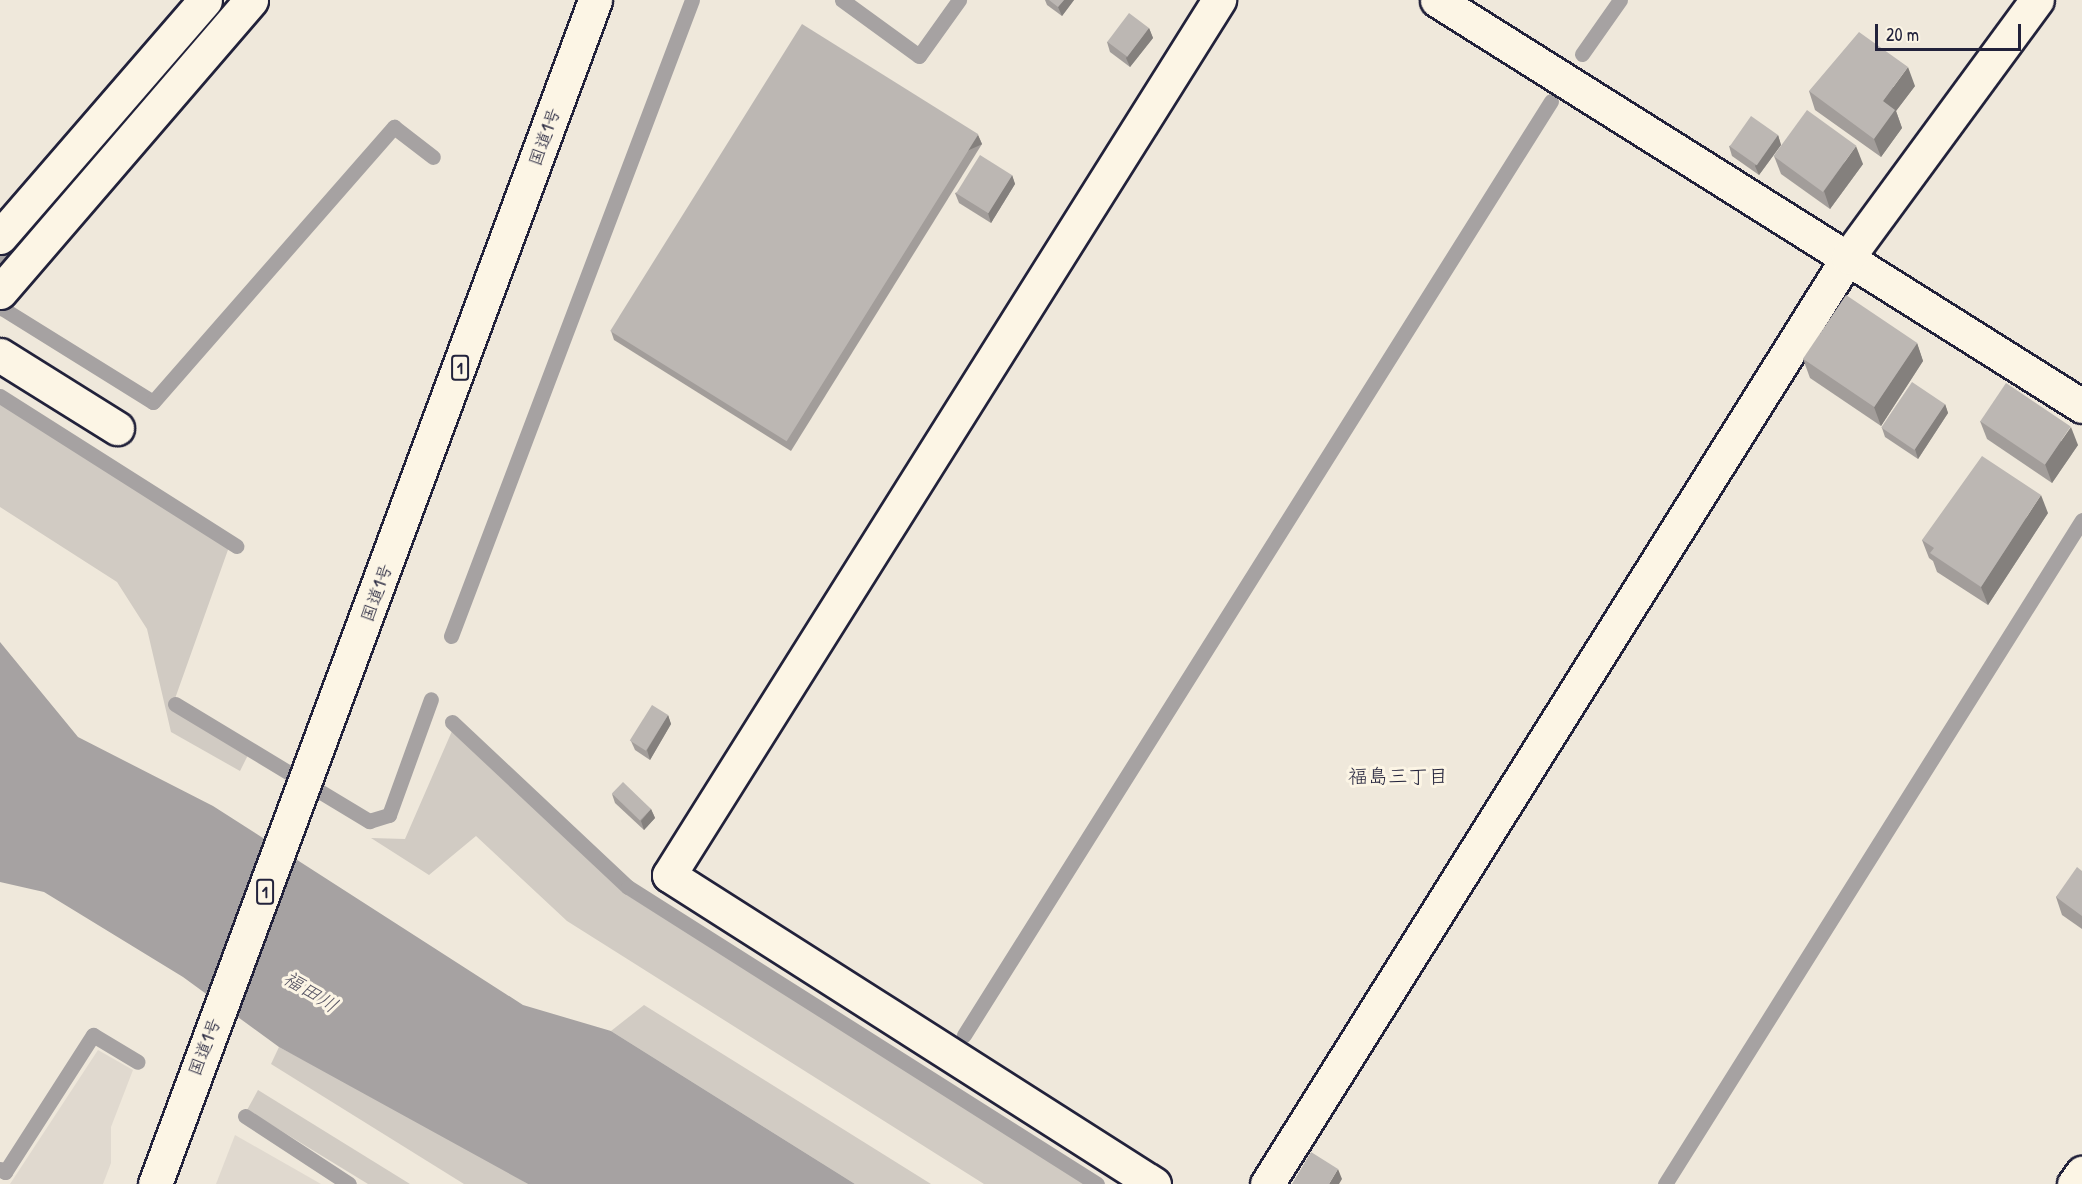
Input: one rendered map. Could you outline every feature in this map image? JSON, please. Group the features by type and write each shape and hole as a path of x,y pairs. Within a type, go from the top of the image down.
{"main road":[{"path":"0,237 205,0"},
{"path":"0,292 251,0"},
{"name":"国道1号","path":"155,1184 324,736 595,0"},
{"path":"1154,1184 669,875 1219,0"},
{"path":"1437,0 2082,406"},
{"path":"1267,1184 1848,257 2037,0"},
{"path":"0,355 117,428"},
{"path":"2074,1184 2082,1173"}],"shaded area":[{"path":"0,404 229,547 172,707 248,755 240,771 171,732 147,629 117,582 0,507"},
{"path":"452,731 624,893 1090,1184 984,1184 567,921 476,836 429,875 371,838 405,839"},
{"path":"644,1005 931,1184 855,1184 611,1031"},
{"path":"279,1047 445,1134 528,1184 464,1184 271,1064"},
{"path":"98,1050 133,1070 111,1127 111,1163 103,1184 10,1184"},
{"path":"258,1090 410,1184 368,1184 247,1110"},
{"path":"235,1135 321,1184 216,1184"}],"water":[{"name":"福田川","path":"0,642 78,737 213,806 523,1005 611,1031 855,1184 528,1184 279,1047 183,977 44,892 0,882"}],"building":[{"path":"1049,0 1064,0 1058,7"},
{"path":"1129,13 1149,28 1127,57 1107,42"},
{"path":"802,24 978,134 787,441 610,331"},
{"path":"1859,32 1908,67 1883,101 1895,110 1874,139 1809,91"},
{"path":"1807,110 1856,146 1823,192 1773,156"},
{"path":"1751,116 1778,135 1757,165 1730,146"},
{"path":"980,155 1012,175 988,213 956,193"},
{"path":"1846,295 1917,343 1874,407 1803,359"},
{"path":"1912,382 1945,404 1914,450 1881,428"},
{"path":"2006,383 2071,427 2045,465 1980,421"},
{"path":"1982,456 2041,495 1981,587 1930,553 1934,548 1922,540"},
{"path":"652,705 668,715 646,751 630,741"},
{"path":"623,782 651,809 640,821 612,794"},
{"path":"2077,867 2082,871 2082,916 2056,897"},
{"path":"1311,1152 1338,1169 1329,1184 1292,1184"}],"waterway":[{"path":"451,636 692,0"},
{"path":"842,0 919,56 959,0"},
{"path":"1582,54 1620,0"},
{"path":"964,1035 1551,101"},
{"path":"5,310 153,402 394,127 433,157"},
{"path":"0,257 17,237"},
{"path":"0,396 236,546"},
{"path":"1665,1184 2082,520"},
{"path":"175,704 369,821 389,815 431,699"},
{"path":"452,722 628,887 1097,1184"},
{"path":"0,1169 5,1172 93,1035 138,1062"},
{"path":"245,1116 349,1184"}],"district":[{"name":"福島三丁目","path":"1398,775"}]}
